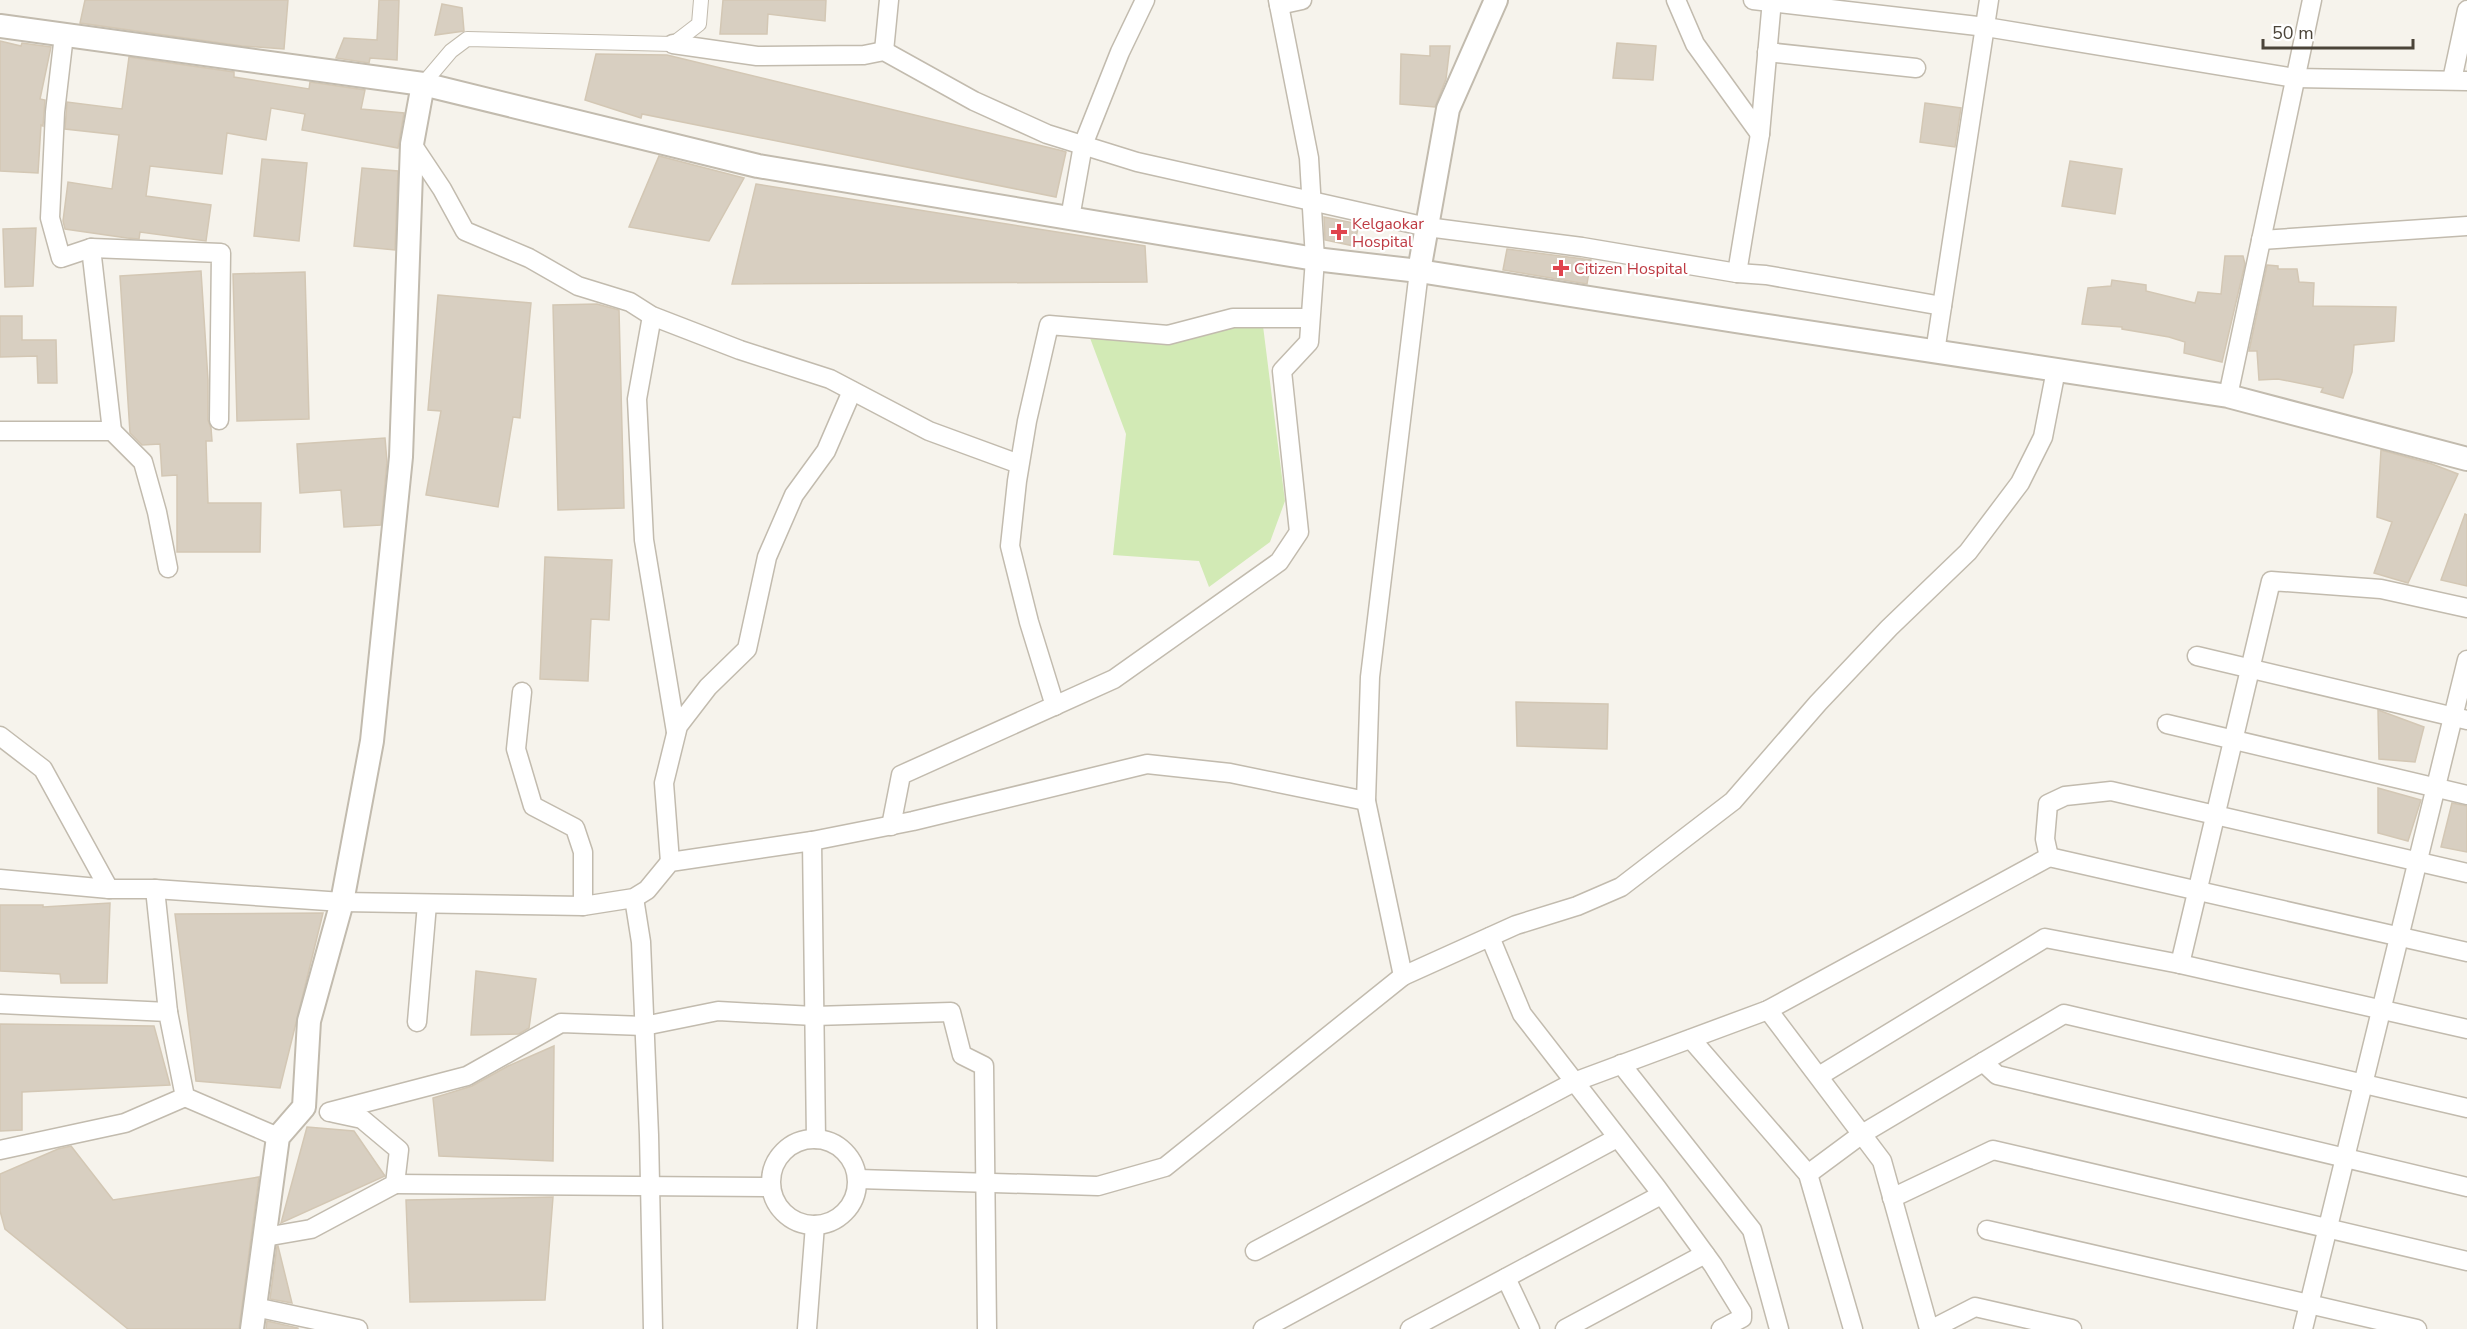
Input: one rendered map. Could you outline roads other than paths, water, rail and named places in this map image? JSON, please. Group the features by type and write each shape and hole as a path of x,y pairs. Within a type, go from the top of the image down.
{"street":[{"path":"673,44 699,24 701,0"},
{"path":"884,51 889,0"},
{"path":"1070,218 1083,145 1120,52 1145,0"},
{"path":"891,826 901,775 1114,679 1280,562 1299,532 1282,371 1309,342 1315,259 1309,158 1278,2 1302,0"},
{"path":"1403,976 1366,801 1370,677 1419,271 1448,109 1496,0"},
{"path":"1676,0 1695,44 1760,134"},
{"path":"1753,0 1986,27 2295,78 2460,81 2467,10"},
{"path":"1935,352 1989,0"},
{"path":"2228,396 2312,0"},
{"path":"1737,273 1760,134 1772,2"},
{"path":"0,26 423,84 758,166 1315,259 1419,271 2228,396 2467,459"},
{"path":"64,34 54,112 50,218 61,258 91,248 221,253 219,420"},
{"path":"252,1329 278,1137 303,1107 309,1021 342,902 372,741 401,457 412,144 423,84 451,51 467,39 673,44 757,56 864,55 884,51 975,101 1047,134 1137,162 1427,227 1582,247 1737,273 1767,275 1942,306"},
{"path":"1767,52 1916,68"},
{"path":"412,144 442,189 465,231 529,258 578,286 630,302 652,316 740,350 830,379 929,431 1019,464"},
{"path":"2261,240 2467,226"},
{"path":"91,248 112,431 143,462 157,513 168,568"},
{"path":"652,316 637,399 644,540 676,732"},
{"path":"1055,706 1029,622 1010,546 1019,464 1049,325 1168,335 1233,318 1310,318"},
{"path":"858,1179 1098,1186 1165,1167 1403,976 1516,925 1577,906 1621,887 1733,801 1818,703 1889,628 1968,552 2020,483 2043,437 2056,370"},
{"path":"670,862 664,783 678,726 708,687 747,649 767,557 794,495 826,451 852,391"},
{"path":"0,431 112,431"},
{"path":"2180,964 2271,581 2381,589 2467,608"},
{"path":"2197,656 2460,718"},
{"path":"2303,1329 2436,788 2460,718 2467,660"},
{"path":"522,692 516,749 533,806 575,828 583,852 583,906"},
{"path":"2167,724 2467,795"},
{"path":"0,736 43,769 109,889"},
{"path":"0,879 109,889 155,889 342,902 583,906 634,898 646,890 670,862 812,841 891,826 1147,764 1230,773 1366,801"},
{"path":"2049,857 2045,838 2048,804 2065,796 2111,791 2467,873"},
{"path":"812,841 816,1139"},
{"path":"1255,1251 1574,1082 1768,1010 2049,857 2467,952"},
{"path":"155,889 168,1012 185,1097"},
{"path":"634,898 641,942 653,1329"},
{"path":"417,1022 427,904"},
{"path":"1490,937 1522,1014 1705,1254 1742,1311 1742,1318 1721,1329"},
{"path":"1819,1076 2045,938 2180,964 2467,1029"},
{"path":"0,1004 168,1012"},
{"path":"1768,1010 1882,1161 1930,1329 1975,1306 2072,1329"},
{"path":"329,1112 467,1076 561,1023 644,1026 718,1011 814,1016 951,1012 962,1055 984,1066 987,1329"},
{"path":"1808,1174 1862,1134 2064,1014 2364,1082 2467,1108"},
{"path":"1691,1039 1808,1174 1853,1329"},
{"path":"1983,1062 1997,1075 2467,1187"},
{"path":"1621,1064 1752,1230 1779,1329"},
{"path":"0,1150 125,1123 185,1097 278,1137"},
{"path":"303,1107 362,1119 399,1150 395,1184"},
{"path":"1263,1329 1617,1138"},
{"path":"816,1139 831,1143 844,1151 854,1164 858,1179 855,1196 846,1211 832,1222 815,1225 799,1223 786,1215 776,1203 771,1187 772,1173 778,1159 788,1148 801,1141 816,1139"},
{"path":"1892,1198 1994,1150 2467,1261"},
{"path":"265,1237 311,1229 395,1184 771,1187"},
{"path":"1410,1329 1661,1195"},
{"path":"807,1329 815,1225"},
{"path":"1987,1230 2417,1329"},
{"path":"1565,1329 1705,1254"},
{"path":"1506,1278 1530,1329"},
{"path":"255,1306 358,1329"}],"place":[{"name":"Kelgaokar Hospital","path":"1339,232"},
{"name":"Citizen Hospital","path":"1561,268"}]}
